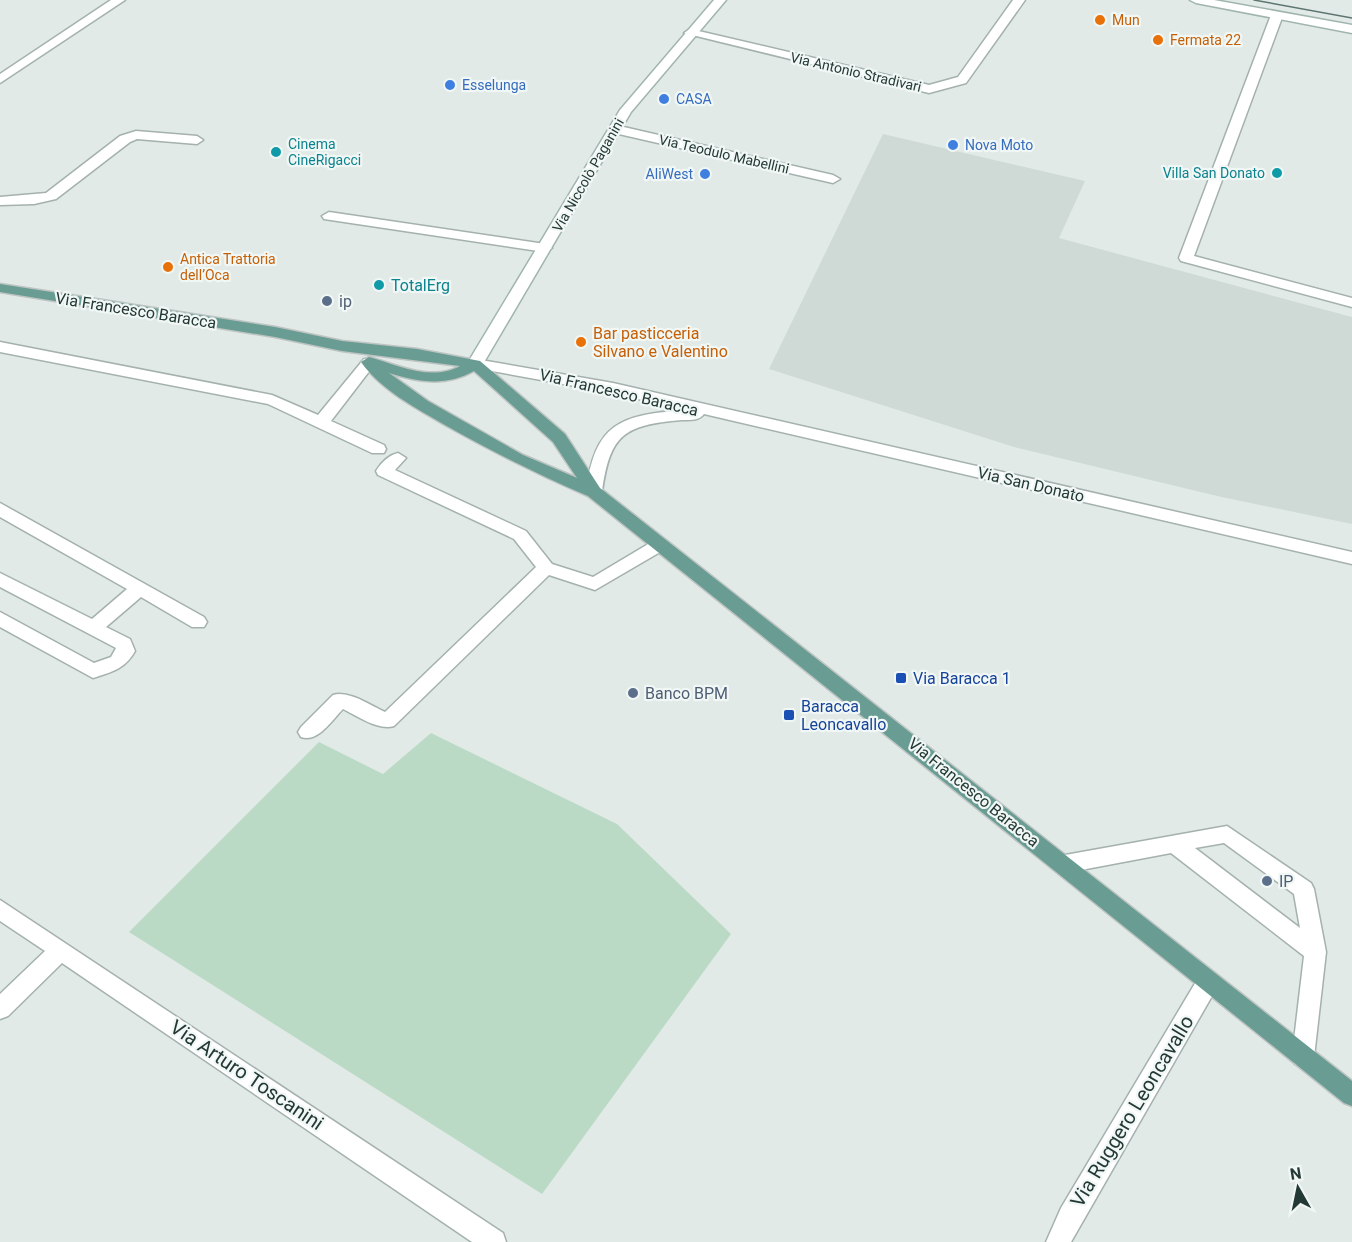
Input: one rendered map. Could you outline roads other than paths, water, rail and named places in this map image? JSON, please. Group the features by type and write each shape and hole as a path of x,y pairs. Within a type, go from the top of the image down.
{"main road":[{"name":"Via Francesco Baracca","path":"0,288 275,332 342,346 417,354 475,364 559,438 594,492"},
{"name":"Via Francesco Baracca","path":"342,346 369,362 389,382 422,405 517,459 594,492 1065,864 1208,982 1352,1095"},
{"name":"Via Francesco Baracca","path":"369,362 433,380 459,375 475,364"}],"street":[{"path":"0,79 120,0"},
{"name":"Via Niccolò Paganini","path":"475,364 640,90 720,0"},
{"name":"Via Antonio Stradivari","path":"690,33 929,89 962,80 1019,0"},
{"path":"1196,0 1352,29"},
{"path":"1277,15 1186,258 1352,303"},
{"name":"Via Teodulo Mabellini","path":"615,129 833,179"},
{"path":"0,201 34,200 51,196 125,139 136,135 197,140"},
{"path":"329,216 545,248"},
{"path":"0,347 272,400 378,449"},
{"path":"320,423 344,397 369,362"},
{"name":"Via Francesco Baracca","path":"475,364 613,388 710,412"},
{"name":"Via Francesco Baracca","path":"594,492 601,454 616,433 647,419 710,412"},
{"name":"Via San Donato","path":"710,412 1352,558"},
{"path":"398,458 384,471 520,535 546,568 595,584 661,544"},
{"path":"0,509 198,622"},
{"path":"308,732 340,700 387,721 546,568"},
{"path":"0,579 124,644 126,651 118,662 93,671 0,619"},
{"path":"93,628 140,588"},
{"path":"1065,864 1227,834 1304,889 1315,952 1304,1057"},
{"path":"1174,844 1315,952"},
{"name":"Via Arturo Toscanini","path":"0,909 494,1242"},
{"path":"0,1009 60,950"},
{"name":"Via Ruggero Leoncavallo","path":"1058,1242 1070,1217 1208,982"}],"tram line":[{"path":"1254,0 1352,18"}],"place":[{"name":"Mun","path":"1100,20"},
{"name":"Fermata 22","path":"1158,40"},
{"name":"Esselunga","path":"450,85"},
{"name":"CASA","path":"664,99"},
{"name":"Nova Moto","path":"953,145"},
{"name":"Cinema CineRigacci","path":"276,152"},
{"name":"Villa San Donato","path":"1277,173"},
{"name":"AliWest","path":"705,174"},
{"name":"Antica Trattoria dell’Oca","path":"168,267"},
{"name":"TotalErg","path":"379,285"},
{"name":"ip","path":"327,301"},
{"name":"Bar pasticceria Silvano e Valentino","path":"581,342"},
{"name":"Via Baracca 1","path":"901,678"},
{"name":"Banco BPM","path":"633,693"},
{"name":"Baracca Leoncavallo","path":"789,715"},
{"name":"IP","path":"1267,881"}]}
